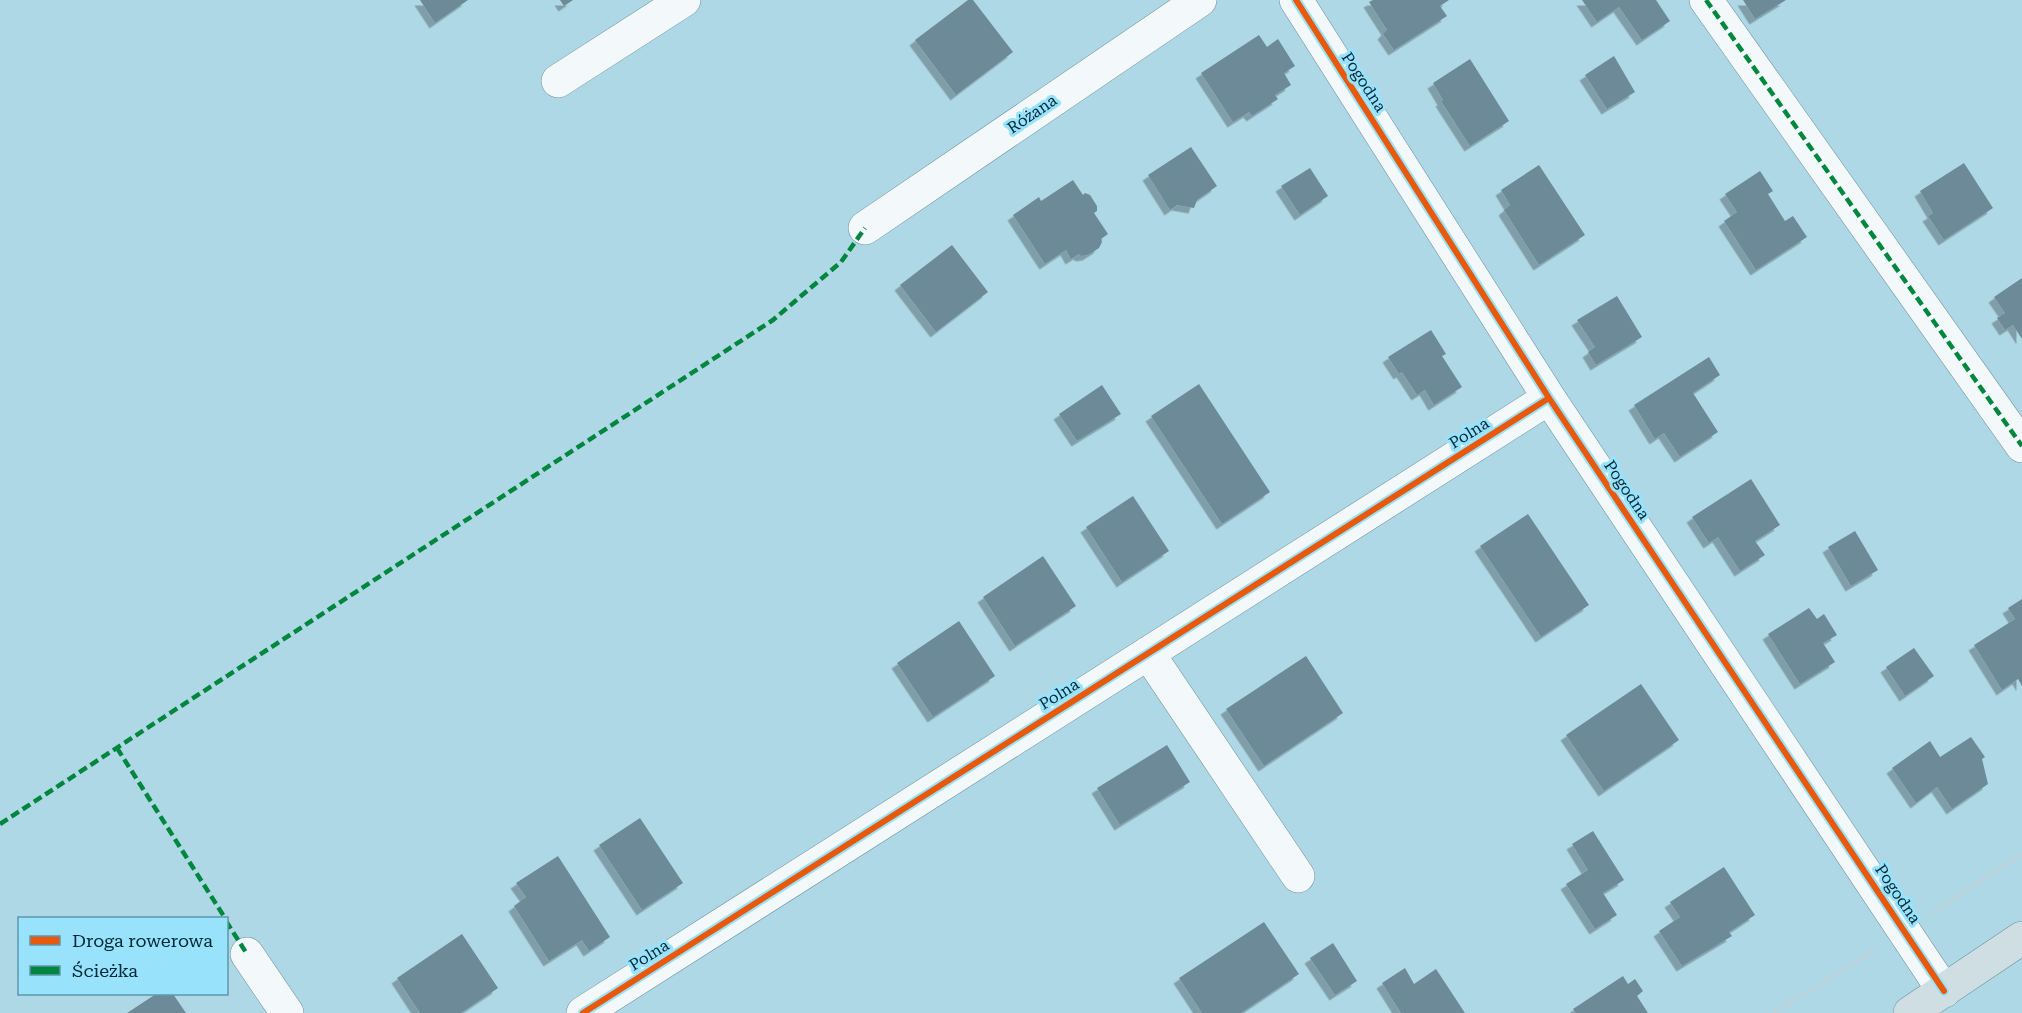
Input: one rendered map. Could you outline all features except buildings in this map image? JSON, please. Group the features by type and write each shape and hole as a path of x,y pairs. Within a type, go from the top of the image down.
{"main road":[{"path":"1910,1013 2022,938"}],"street":[{"path":"558,81 684,0"},
{"name":"Różana","path":"865,228 1200,0"},
{"name":"Pogodna","path":"1296,0 1549,398 1944,991"},
{"path":"1706,0 2022,446"},
{"name":"Polna","path":"584,1013 1549,398"},
{"path":"1148,653 1298,876"},
{"path":"247,954 287,1013"}],"marked path":[{"path":"1706,0 2022,446"},
{"path":"0,824 773,320 841,262 865,228"},
{"path":"117,748 224,917"},
{"path":"228,924 247,954"}],"cycle path":[{"path":"1296,0 1549,398 1944,991"},
{"path":"583,1013 1549,398"}]}
